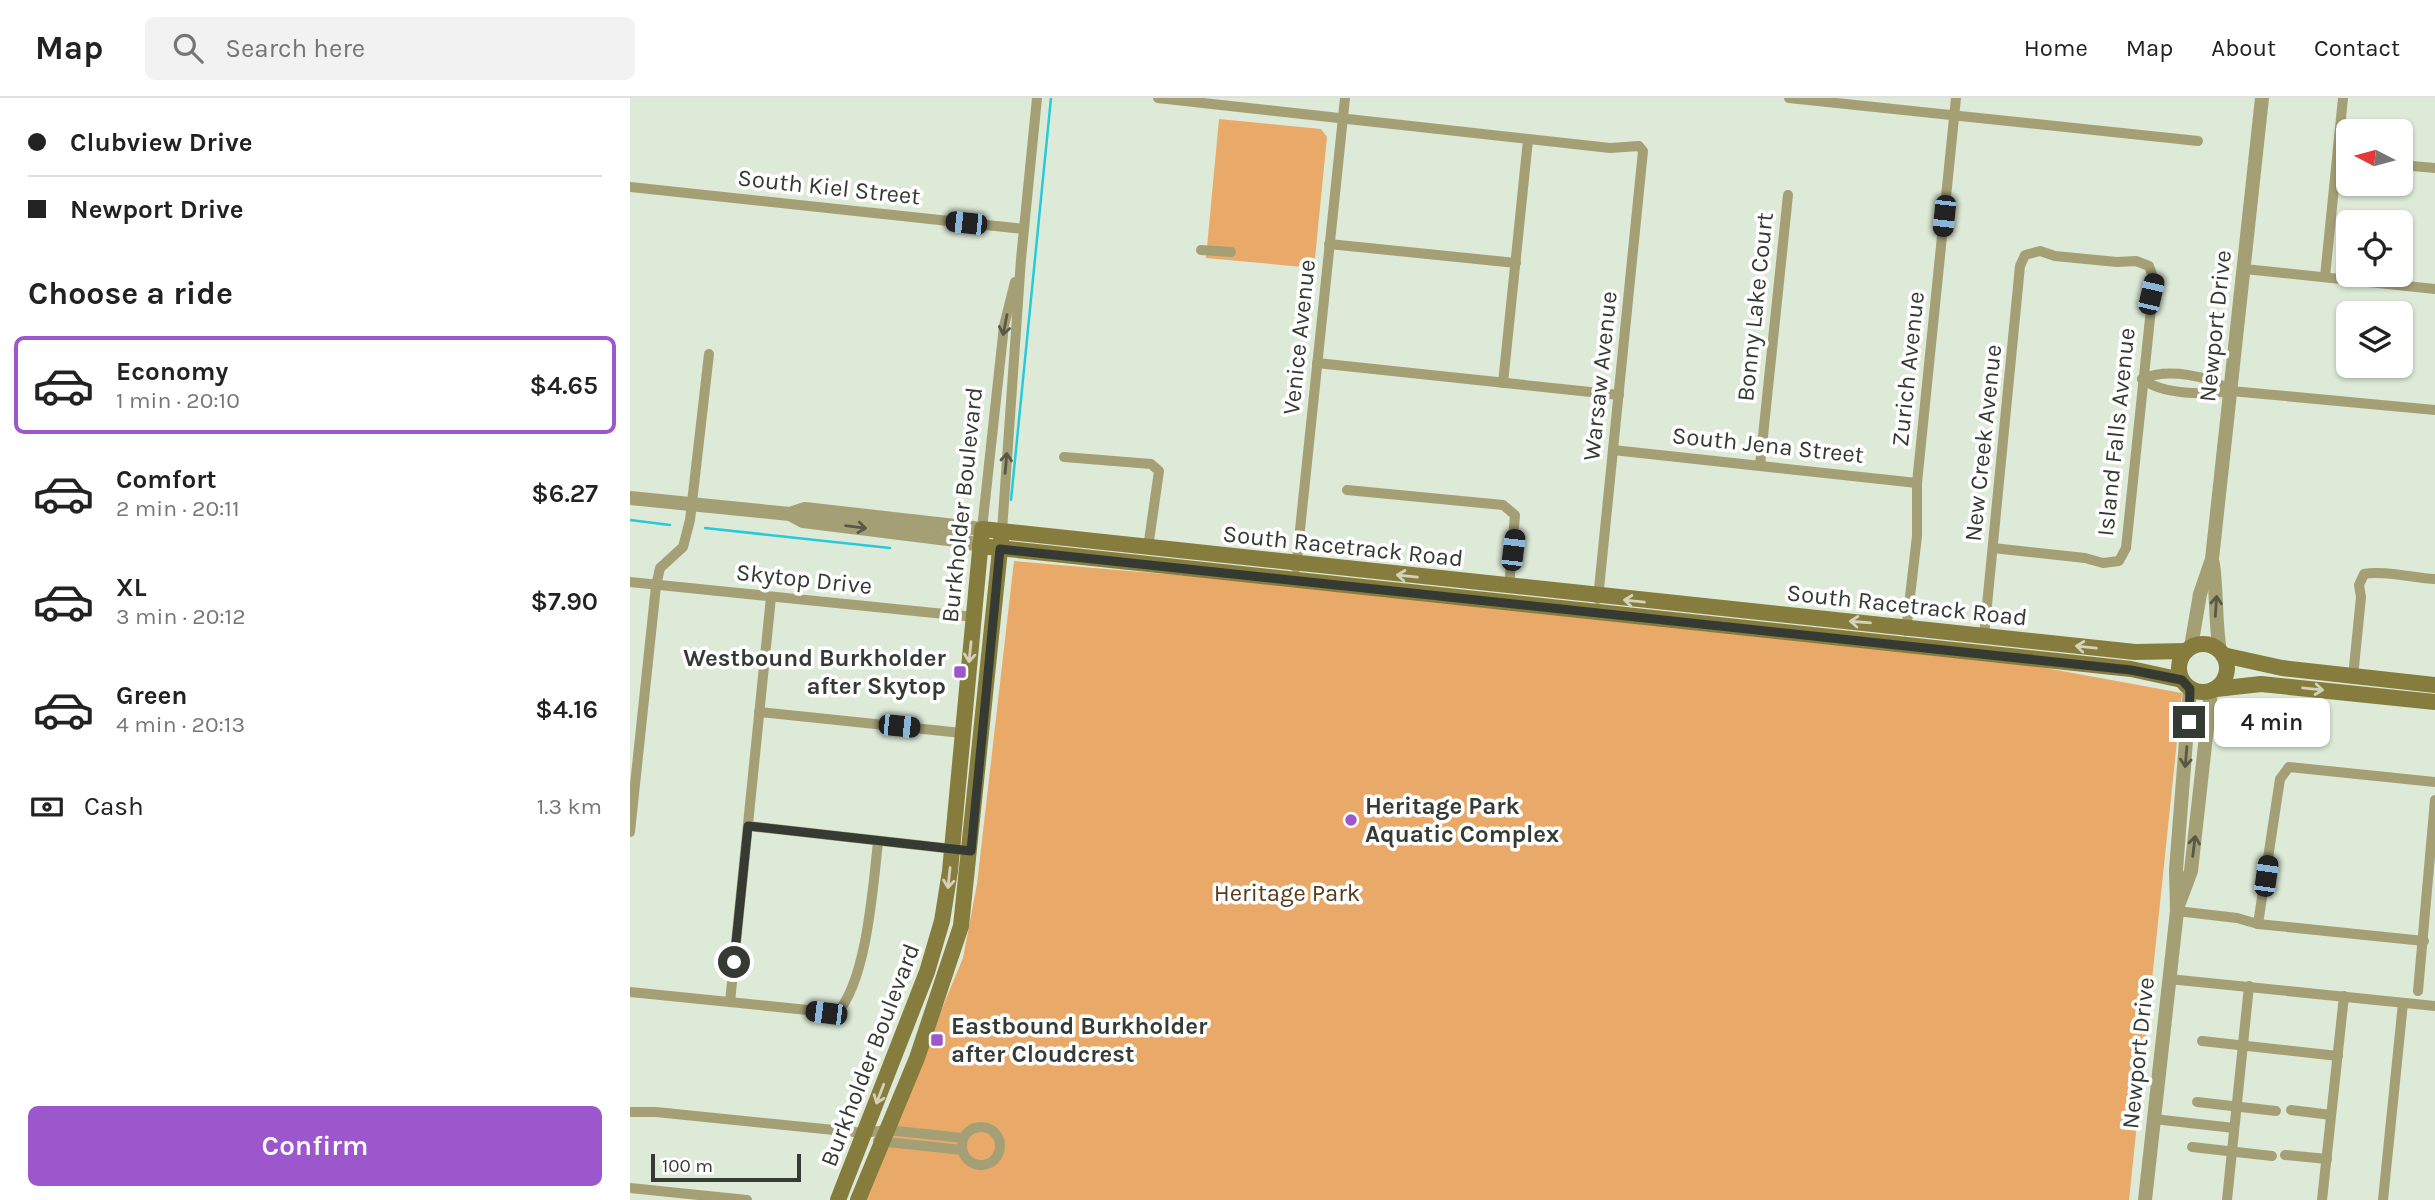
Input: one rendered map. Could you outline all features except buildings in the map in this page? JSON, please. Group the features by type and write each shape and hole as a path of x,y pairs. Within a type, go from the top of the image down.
{"main road":[{"name":"South Racetrack Road","path":"982,529 1509,587 1598,604 1905,645 2131,670 2186,685"},
{"name":"Burkholder Boulevard","path":"838,1200 936,947 947,895 982,529"},
{"name":"Burkholder Boulevard","path":"858,1200 917,1058 951,965 961,926 971,851 1002,531"},
{"name":"South Racetrack Road","path":"980,546 1295,581 1906,627 2134,652 2188,649"},
{"path":"2435,685 2254,664 2221,653 2206,644 2188,649 2179,666 2186,685 2213,690 2261,684 2435,702"},
{"path":"2213,690 2227,671 2221,653"}],"street":[{"name":"Burkholder Boulevard","path":"1002,531 1021,258 1037,98"},
{"path":"1158,98 1528,140 1503,383"},
{"name":"Venice Avenue","path":"1295,581 1345,98"},
{"path":"1789,98 2198,141"},
{"name":"Zurich Avenue","path":"1905,645 1917,536 1917,483 1956,98"},
{"name":"Newport Drive","path":"2188,649 2200,594 2212,559 2262,98"},
{"path":"2343,98 2343,119"},
{"name":"Warsaw Avenue","path":"1528,140 1610,148 1639,146 1643,151 1598,604"},
{"path":"2413,166 2435,169"},
{"name":"South Kiel Street","path":"630,187 1024,229"},
{"name":"Bonny Lake Court","path":"1760,466 1788,195"},
{"path":"2325,277 2337,196"},
{"path":"1329,244 1516,263"},
{"path":"1201,250 1231,252"},
{"name":"New Creek Avenue","path":"1984,636 2020,266 2025,255 2040,251 2055,256 2117,262 2136,261 2150,266"},
{"name":"Burkholder Boulevard","path":"982,529 1004,326 1021,258"},
{"name":"Island Falls Avenue","path":"1993,548 2085,558 2103,563 2119,561 2126,548 2154,280 2150,266"},
{"path":"2245,269 2435,289"},
{"path":"630,832 656,586 660,568 683,547 692,504 709,354"},
{"path":"1317,363 1619,395"},
{"path":"2142,379 2158,388 2214,393 2231,391 2435,411"},
{"name":"South Jena Street","path":"1613,450 1917,483"},
{"path":"1064,457 1151,464 1159,471 1148,548"},
{"path":"1347,490 1503,505 1515,515 1516,526 1509,587"},
{"name":"South Racetrack Road","path":"630,498 790,514 803,521 964,541 980,546"},
{"name":"South Racetrack Road","path":"790,514 805,509 982,529"},
{"name":"Newport Drive","path":"2212,559 2217,596 2215,621 2221,653"},
{"path":"2353,677 2361,597 2359,585 2364,574 2375,572 2389,576 2435,579"},
{"name":"Skytop Drive","path":"630,582 974,617"},
{"path":"730,1002 771,597"},
{"name":"Newport Drive","path":"2145,1200 2177,911 2176,870 2186,685"},
{"name":"Newport Drive","path":"2177,911 2191,871 2213,690"},
{"path":"630,699 643,700"},
{"path":"760,712 962,733"},
{"path":"2258,924 2280,779 2289,767 2435,782"},
{"path":"2418,991 2435,800"},
{"path":"748,826 971,851"},
{"path":"630,992 837,1013 844,1005 868,924 878,842"},
{"path":"2177,911 2237,918 2258,924 2424,942"},
{"path":"2169,979 2435,1006"},
{"path":"2227,1200 2249,986"},
{"path":"2322,1200 2344,996"},
{"path":"2383,1200 2403,1003"},
{"path":"2202,1041 2337,1056"},
{"path":"2197,1102 2276,1111"},
{"path":"2291,1110 2331,1115"},
{"path":"630,1112 668,1113 864,1133 962,1150"},
{"path":"2154,1119 2234,1128"},
{"path":"975,1127 987,1127 999,1138 1000,1149 995,1159 979,1165 968,1161 962,1150 963,1138 975,1127"},
{"path":"884,1137 963,1138"},
{"path":"2192,1147 2272,1156"},
{"path":"2285,1155 2327,1159"},
{"path":"630,1188 747,1200"}],"green space":[{"path":"1219,119 1321,129 1327,137 1314,268 1206,258"},
{"name":"Heritage Park","path":"1014,561 1570,609 1930,647 2182,693 2129,1200 862,1200 963,958 977,884"}],"waterway":[{"path":"1011,500 1051,98"},
{"path":"630,520 670,525"},
{"path":"705,528 890,548"}],"place":[{"name":"Westbound Burkholder after Skytop","path":"960,672"},
{"name":"Heritage Park Aquatic Complex","path":"1351,820"},
{"name":"Eastbound Burkholder after Cloudcrest","path":"937,1040"}],"route":[{"path":"734,962 748,826 971,851 1000,549 2131,670 2182,680 2190,689 2189,722"}]}
